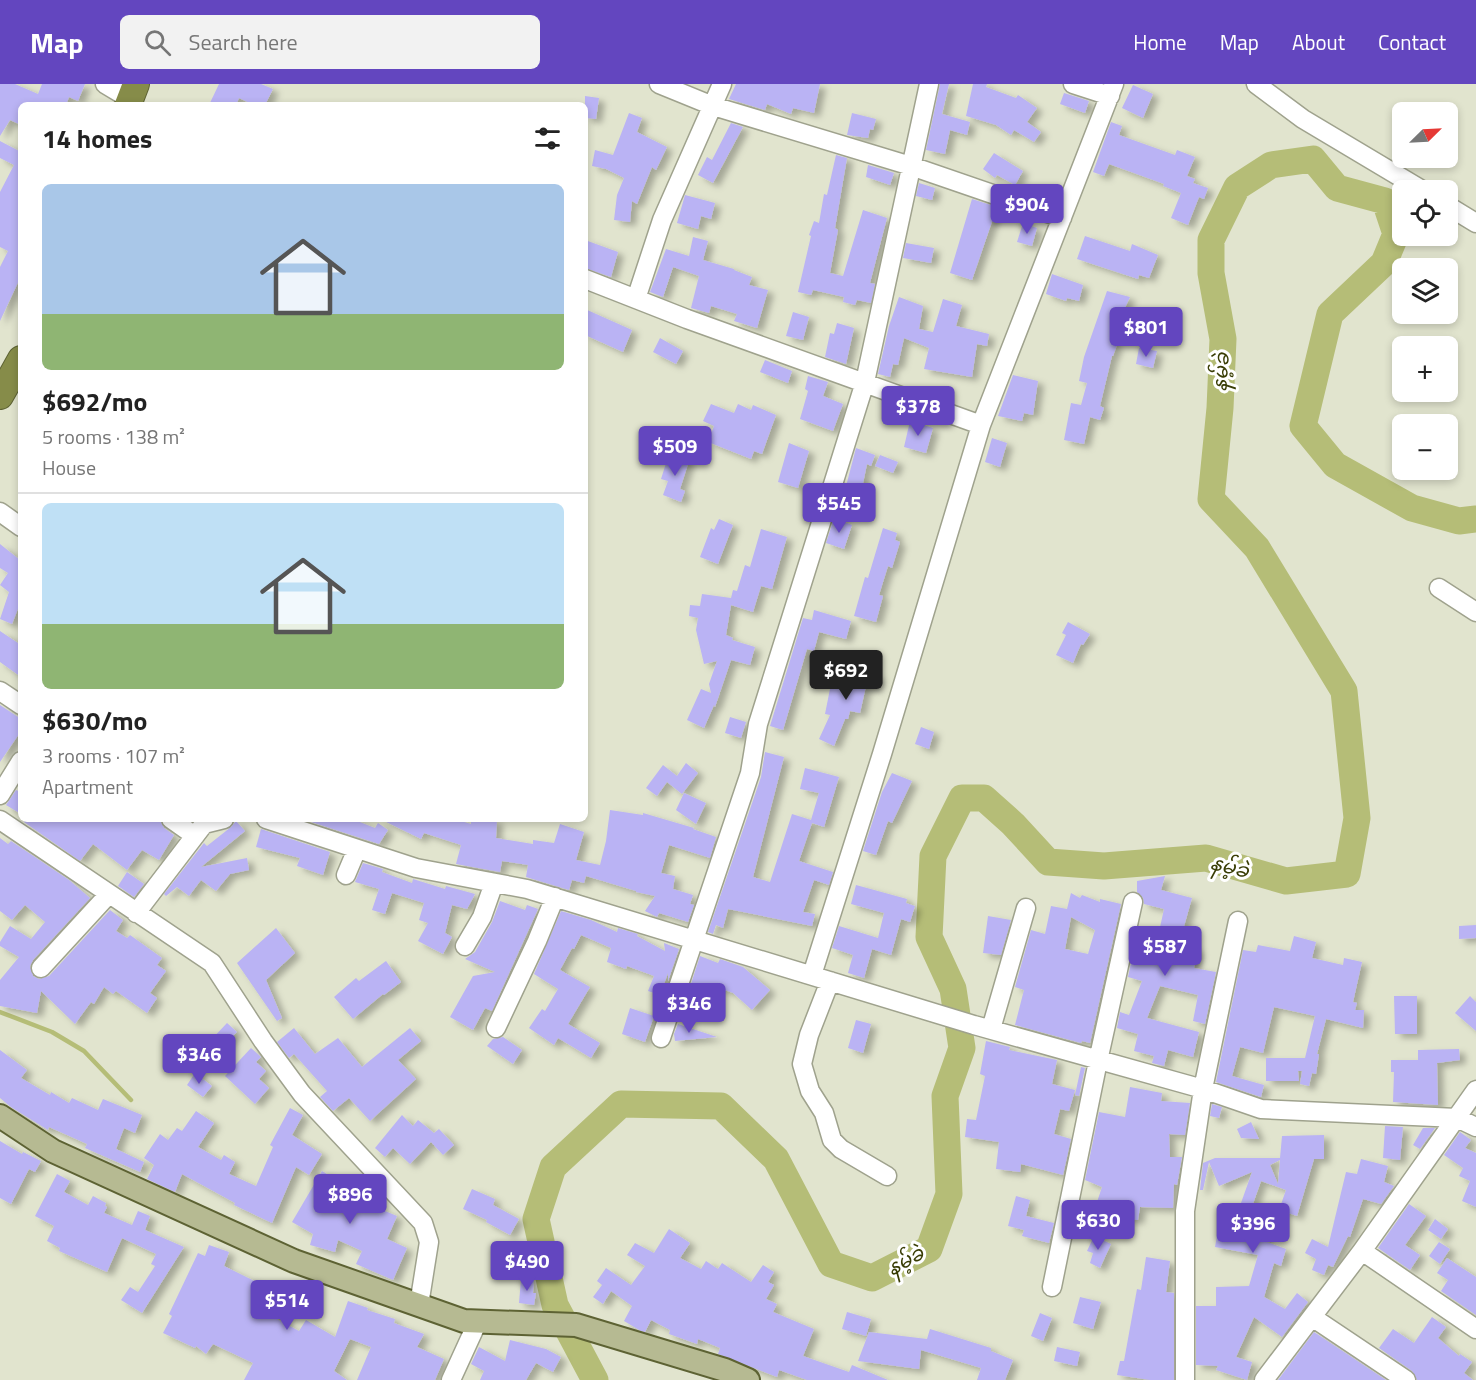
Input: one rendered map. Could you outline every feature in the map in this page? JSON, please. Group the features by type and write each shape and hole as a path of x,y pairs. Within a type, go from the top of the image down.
{"highway":[{"path":"0,396 18,364"}],"main road":[{"path":"0,1116 53,1151 294,1261 464,1321 576,1325 725,1370 748,1380"}],"street":[{"path":"105,84 131,96"},
{"path":"659,84 713,106 911,166 1062,218"},
{"path":"636,299 662,220 722,84"},
{"path":"661,1038 750,773 758,724 866,382 929,84"},
{"path":"812,975 882,754 981,425 1112,90 1073,84"},
{"path":"1256,84 1303,119 1405,180"},
{"path":"1458,212 1476,223"},
{"path":"588,280 687,320 866,382 981,425"},
{"path":"0,512 18,525"},
{"path":"1439,588 1476,612"},
{"path":"0,691 18,703"},
{"path":"0,795 18,766"},
{"path":"0,820 212,963 263,1041 302,1094 423,1223 429,1242 419,1305"},
{"path":"175,822 195,836"},
{"path":"136,913 204,825 214,822"},
{"path":"275,822 416,868 527,889 555,897 983,1027 1203,1089 1261,1109 1457,1118 1476,1127"},
{"path":"346,875 357,849"},
{"path":"465,946 482,917 494,883"},
{"path":"41,968 109,894"},
{"path":"496,1028 555,897"},
{"path":"1052,1287 1133,902"},
{"path":"983,1027 1026,908"},
{"path":"1185,1380 1185,1211 1203,1089 1238,921"},
{"path":"830,981 809,1035 802,1064 810,1091 824,1113 832,1140 841,1149 886,1176"},
{"path":"1264,1380 1362,1251 1476,1090"},
{"path":"1362,1251 1476,1329"},
{"path":"1312,1317 1406,1380"},
{"path":"451,1380 478,1321"}],"building":[{"path":"0,84 15,84 38,94 42,84 85,84 78,101 69,97 67,102 18,102 18,124 10,120 0,136"},
{"path":"219,84 261,84 273,89 266,102 248,102 239,98 237,102 210,102"},
{"path":"736,84 820,84 814,113 793,108 791,114 767,104 765,110 729,99"},
{"path":"940,84 949,84 942,114 970,122 967,135 950,130 945,154 926,150"},
{"path":"973,84 987,84 986,87 1016,98 1018,95 1037,108 1027,122 1041,132 1034,142 1014,130 1011,135 996,125 966,116"},
{"path":"1133,85 1153,94 1143,118 1122,108"},
{"path":"1064,93 1089,101 1085,113 1060,104"},
{"path":"585,96 599,98 596,119 588,118 588,102 585,102"},
{"path":"629,113 642,118 637,132 667,147 656,170 652,167 637,204 632,201 630,222 614,220 617,195 624,178 606,169 592,166 595,150 613,155"},
{"path":"852,113 876,119 868,138 847,135"},
{"path":"1111,122 1122,126 1119,135 1175,155 1177,150 1195,157 1187,176 1195,179 1193,183 1208,188 1204,199 1199,197 1188,225 1171,218 1181,193 1163,186 1164,184 1109,164 1104,176 1093,172"},
{"path":"731,123 743,127 713,183 698,175 707,157 712,160"},
{"path":"0,141 18,150 18,282 0,321 0,267 8,251 0,247 0,192 14,165 0,158"},
{"path":"994,153 1023,171 1015,185 997,175 995,178 983,169"},
{"path":"836,155 847,158 830,273 843,276 863,210 887,218 870,283 875,284 871,303 857,300 855,305 843,302 844,297 813,290 811,295 798,292 811,236 809,235 814,221 819,223 824,194 827,195"},
{"path":"868,165 894,173 890,185 866,177"},
{"path":"919,183 935,188 932,200 916,196"},
{"path":"685,195 715,203 711,219 701,216 698,229 677,223"},
{"path":"972,199 997,207 972,280 950,273"},
{"path":"1023,223 1037,228 1032,246 1017,242"},
{"path":"1085,236 1130,251 1132,244 1158,255 1149,278 1139,275 1138,279 1077,259"},
{"path":"693,237 708,241 703,260 752,277 749,285 768,290 757,328 734,321 737,314 711,306 709,313 691,308 699,276 673,267 663,297 650,292 666,249 689,256"},
{"path":"588,241 618,252 611,277 588,269"},
{"path":"906,243 934,248 931,263 903,258"},
{"path":"1052,274 1083,285 1079,301 1067,298 1066,301 1046,294"},
{"path":"1107,291 1130,297 1111,343 1117,345 1112,356 1100,406 1104,408 1100,420 1090,417 1084,444 1064,440 1071,403 1081,405 1087,383 1079,381 1084,357"},
{"path":"899,297 923,306 919,329 933,332 943,299 962,305 956,326 989,334 987,346 977,344 972,377 924,369 929,348 904,338 898,365 893,364 890,377 878,374 889,326"},
{"path":"588,310 632,330 623,352 588,336"},
{"path":"793,312 809,317 803,340 786,336"},
{"path":"837,323 854,328 846,364 825,357 830,333 834,334"},
{"path":"660,338 683,351 676,364 653,352"},
{"path":"1139,348 1157,351 1153,368 1136,364"},
{"path":"765,360 792,371 788,383 760,372"},
{"path":"1013,375 1038,381 1033,415 1024,413 1022,421 998,416"},
{"path":"808,376 828,382 823,396 843,404 833,431 800,419 808,391 805,389"},
{"path":"711,404 734,413 738,404 751,410 753,405 776,415 762,454 754,451 751,459 708,442 714,426 703,421"},
{"path":"910,421 933,428 926,453 904,447"},
{"path":"992,438 1007,443 1000,467 985,462"},
{"path":"789,443 809,451 798,488 778,482"},
{"path":"856,448 875,455 871,466 867,464 860,498 844,494"},
{"path":"669,454 689,461 680,489 685,491 681,502 663,495 668,481 661,479"},
{"path":"880,455 898,462 893,473 875,466"},
{"path":"834,518 852,525 844,549 826,543"},
{"path":"719,519 733,525 718,564 700,557 711,528 714,530"},
{"path":"883,528 897,533 895,540 900,542 892,568 888,566 879,595 883,596 876,622 854,616"},
{"path":"761,529 787,537 772,589 761,586 753,612 731,605 726,635 733,638 732,640 755,647 750,665 731,660 715,707 714,705 704,728 687,720 701,689 711,693 709,684 717,661 704,664 696,630 698,618 689,616 690,605 700,606 702,594 731,598 733,590 737,591 745,565 750,567"},
{"path":"0,544 18,558 18,609 12,624 0,619 9,592 0,585 8,573 0,568"},
{"path":"814,610 851,621 846,639 819,632 814,651 807,649 783,730 770,726 803,618 812,620"},
{"path":"1068,622 1090,634 1083,645 1081,644 1073,663 1056,655 1066,635 1062,633"},
{"path":"0,631 18,643 18,675 0,662"},
{"path":"845,666 879,676 876,688 866,686 860,713 850,711 834,746 819,739 830,715 825,714 831,684 838,685"},
{"path":"0,705 18,717 18,735 0,762"},
{"path":"730,717 746,722 741,738 725,733"},
{"path":"921,727 934,732 929,749 915,744"},
{"path":"765,752 784,757 753,877 770,882 792,814 811,820 819,793 800,789 805,768 839,777 824,827 812,823 799,861 833,872 829,885 814,880 803,912 815,914 812,926 728,909 723,928 716,925 713,934 708,932 761,777"},
{"path":"686,763 698,773 682,794 667,782 657,796 646,788 663,765 677,776"},
{"path":"892,773 912,781 892,823 888,821 876,855 863,851 882,792"},
{"path":"16,790 18,791 18,812 6,805"},
{"path":"684,793 706,803 696,824 676,810"},
{"path":"610,810 643,815 643,813 716,837 710,858 669,845 661,873 675,876 673,889 693,895 690,904 694,905 688,922 659,913 657,917 645,911 655,896 586,876 584,883 572,880 569,890 526,877 528,865 502,861 500,872 456,864 461,845 424,833 421,839 386,822 464,822 471,824 471,822 497,822 496,838 533,844 533,840 554,843 560,824 584,832 576,860 600,865"},
{"path":"24,822 161,822 164,828 174,835 159,860 142,850 127,870 93,844 80,861"},
{"path":"237,822 245,831 201,867 247,858 249,870 230,874 216,891 201,880 189,896 177,887 166,896 164,894 204,843 207,846"},
{"path":"311,822 360,822 375,828 378,823 388,830 379,844"},
{"path":"261,829 330,852 323,875 297,866 300,858 256,847"},
{"path":"0,838 8,844 11,841 69,880 90,898 33,960 30,966 33,976 39,979 49,976 110,910 123,920 116,931 127,938 130,935 162,958 157,965 166,971 150,993 157,998 147,1013 116,991 113,994 104,987 94,1004 91,1002 75,1024 41,991 37,1013 0,1006 0,980 19,957 0,946 0,942 10,926 31,939 45,922 25,905 12,920 0,911"},
{"path":"363,863 383,869 382,872 412,883 413,879 445,889 446,886 475,894 467,909 452,905 445,933 452,937 443,954 418,941 428,923 419,920 424,903 392,893 385,914 372,910 379,889 355,882"},
{"path":"127,872 144,884 134,897 118,886"},
{"path":"1165,876 1161,890 1192,898 1179,944 1198,949 1194,968 1216,972 1205,1024 1193,1021 1198,995 1160,986 1147,1018 1199,1032 1193,1057 1168,1050 1164,1066 1152,1063 1154,1056 1134,1051 1138,1034 1117,1028 1120,1012 1129,1015 1142,981 1128,977 1137,935 1157,941 1164,909 1144,904 1143,898 1137,892 1137,881"},
{"path":"856,885 907,899 906,903 915,906 910,922 901,919 891,955 872,949 864,978 848,973 853,955 832,948 839,926 878,938 884,913 851,904"},
{"path":"1071,893 1080,898 1082,895 1100,902 1100,899 1121,904 1090,1043 1082,1041 1081,1043 1015,1025 1024,990 1015,987 1031,930 1045,934 1051,906 1067,909","holes":["1071,917 1095,930 1088,954 1065,949"]},
{"path":"500,901 525,910 527,905 538,909 492,1011 485,1008 473,1030 450,1017 473,976 495,972 465,959 475,952 492,922"},
{"path":"561,911 591,920 617,932 618,928 638,934 637,936 665,951 664,943 679,949 668,981 668,973 660,995 648,991 654,976 627,966 626,969 607,962 611,948 581,935 560,970 590,987 568,1024 600,1043 591,1058 558,1038 554,1045 529,1028 542,1009 545,1011 558,989 534,974"},
{"path":"988,916 1011,920 1001,955 983,953"},
{"path":"1476,925 1476,938 1459,939 1459,926"},
{"path":"276,928 295,953 266,980 282,1018 277,1021 237,963"},
{"path":"1294,936 1316,942 1312,958 1343,965 1344,958 1362,962 1353,1002 1357,1003 1355,1010 1364,1010 1363,1028 1326,1019 1317,1054 1319,1054 1316,1074 1312,1073 1309,1086 1300,1084 1302,1071 1298,1071 1299,1081 1266,1081 1266,1058 1305,1058 1315,1016 1274,1007 1263,1053 1240,1047 1232,1076 1264,1085 1261,1097 1216,1082 1243,950 1256,952 1258,945 1290,951"},
{"path":"700,956 718,963 720,959 743,967 770,990 752,1010 733,993 716,987 709,1005 687,996"},
{"path":"386,961 401,982 353,1019 334,997 356,978 359,981"},
{"path":"1394,996 1417,996 1417,1034 1395,1034"},
{"path":"1470,996 1476,1002 1476,1031 1455,1013"},
{"path":"630,1008 654,1016 645,1042 622,1034"},
{"path":"856,1020 871,1024 863,1053 848,1048"},
{"path":"227,1023 237,1032 219,1050 210,1041"},
{"path":"678,1024 717,1037 675,1041 674,1034"},
{"path":"294,1028 315,1054 338,1038 362,1067 410,1028 421,1041 398,1060 416,1079 370,1121 349,1098 333,1111 320,1097 327,1091 294,1054 289,1058 277,1042"},
{"path":"503,1037 522,1050 513,1064 487,1046 493,1039"},
{"path":"986,1041 1010,1047 1009,1050 1057,1060 1052,1084 1075,1090 1069,1111 1060,1109 1054,1134 1071,1139 1063,1175 1021,1164 1020,1172 996,1169 999,1142 965,1137 967,1119 976,1120 985,1076 980,1074"},
{"path":"251,1048 261,1057 256,1062 266,1071 259,1079 269,1088 255,1104 225,1076"},
{"path":"1459,1049 1460,1060 1437,1063 1438,1105 1393,1102 1394,1072 1391,1072 1391,1060 1418,1060 1418,1050"},
{"path":"0,1050 27,1070 21,1078 50,1095 51,1092 69,1103 72,1098 98,1110 103,1099 142,1115 135,1133 124,1128 116,1149 144,1162 140,1172 85,1148 87,1144 49,1127 48,1130 0,1098"},
{"path":"1081,1067 1085,1068 1079,1096 1075,1095"},
{"path":"195,1073 212,1086 203,1097 187,1085"},
{"path":"1130,1087 1162,1093 1161,1101 1190,1103 1185,1135 1169,1134 1170,1157 1182,1157 1177,1185 1174,1184 1173,1208 1140,1207 1138,1220 1123,1219 1123,1215 1096,1205 1102,1187 1085,1180 1099,1112 1125,1117"},
{"path":"1212,1104 1222,1107 1219,1118 1210,1116"},
{"path":"290,1108 303,1115 292,1135 322,1154 309,1175 296,1167 272,1223 234,1205 235,1203 182,1174 175,1192 147,1179 154,1165 144,1158 160,1134 168,1140 177,1128 182,1131 196,1111 214,1123 198,1147 221,1160 224,1155 235,1162 229,1174 256,1186 273,1147 270,1145"},
{"path":"402,1115 413,1126 418,1120 434,1133 439,1129 454,1145 443,1155 431,1142 410,1164 393,1148 385,1157 375,1148"},
{"path":"1251,1122 1259,1139 1241,1138 1237,1129"},
{"path":"1385,1126 1403,1127 1400,1160 1383,1158"},
{"path":"1423,1128 1435,1128 1420,1149 1413,1145"},
{"path":"1460,1132 1471,1140 1465,1148 1476,1153 1476,1207 1462,1201 1470,1181 1459,1176 1463,1168 1444,1155"},
{"path":"1324,1135 1324,1159 1314,1159 1297,1216 1279,1210 1286,1190 1261,1181 1249,1215 1270,1221 1264,1241 1286,1249 1281,1266 1274,1263 1264,1297 1285,1309 1297,1293 1308,1302 1282,1337 1254,1317 1236,1357 1252,1362 1247,1380 1216,1370 1218,1366 1196,1365 1196,1306 1216,1306 1216,1287 1249,1286 1258,1255 1215,1247 1218,1230 1222,1230 1225,1215 1236,1217 1252,1172 1219,1186 1209,1162 1203,1190 1200,1190 1203,1163 1215,1158 1280,1158 1282,1136","holes":["1280,1160 1278,1184 1270,1165"]},
{"path":"0,1141 22,1154 23,1152 41,1161 35,1172 29,1169 11,1204 0,1198"},
{"path":"1361,1159 1388,1166 1384,1182 1394,1186 1381,1204 1363,1199 1350,1237 1348,1236 1333,1267 1328,1265 1324,1275 1312,1270 1316,1259 1305,1253 1312,1239 1328,1247 1346,1172 1357,1174"},
{"path":"322,1171 346,1186 352,1177 361,1183 354,1193 373,1206 397,1216 387,1239 407,1248 393,1280 356,1264 362,1251 338,1240 335,1252 310,1245 313,1234 292,1222"},
{"path":"57,1174 70,1181 64,1192 88,1205 93,1196 106,1203 104,1213 132,1225 138,1211 150,1216 145,1230 184,1247 142,1313 121,1300 130,1287 138,1292 155,1266 151,1264 156,1254 122,1238 107,1272 59,1251 60,1248 47,1241 54,1226 35,1216"},
{"path":"472,1189 495,1199 493,1205 519,1219 510,1235 486,1222 487,1220 463,1209"},
{"path":"1016,1196 1030,1200 1026,1216 1054,1223 1049,1243 1022,1236 1024,1230 1008,1226"},
{"path":"1409,1204 1426,1216 1405,1245 1420,1255 1410,1270 1378,1248"},
{"path":"1080,1205 1097,1209 1092,1228 1076,1224"},
{"path":"1435,1219 1448,1229 1441,1239 1428,1230"},
{"path":"669,1229 690,1243 680,1258 701,1269 706,1261 718,1269 722,1263 751,1282 763,1265 774,1272 768,1282 774,1285 766,1299 777,1304 773,1312 814,1329 803,1356 849,1372 852,1365 888,1380 807,1380 779,1370 777,1377 718,1354 720,1348 698,1339 697,1344 669,1334 670,1330 651,1320 645,1332 641,1331 624,1321 632,1306 611,1291 603,1304 593,1297 602,1285 597,1281 606,1268 631,1285 645,1266 627,1255 635,1243 654,1253"},
{"path":"1094,1236 1111,1244 1100,1268 1090,1263 1093,1253 1087,1251"},
{"path":"1439,1242 1450,1249 1440,1264 1429,1256"},
{"path":"209,1245 229,1252 224,1266 283,1295 273,1317 299,1331 306,1320 335,1337 348,1301 395,1319 394,1323 424,1334 417,1347 444,1359 435,1380 357,1380 371,1347 350,1339 334,1371 347,1380 244,1380 253,1363 213,1344 206,1354 196,1346 195,1348 163,1333 172,1316 169,1314 198,1253 205,1256"},
{"path":"1146,1257 1170,1261 1166,1292 1174,1293 1174,1380 1150,1380 1117,1375 1120,1361 1124,1361 1137,1289 1141,1290"},
{"path":"1447,1258 1476,1277 1476,1315 1441,1291 1448,1280 1437,1273"},
{"path":"521,1279 534,1279 533,1293 536,1293 534,1305 519,1303"},
{"path":"1080,1297 1101,1302 1093,1329 1073,1323"},
{"path":"847,1312 871,1319 866,1336 842,1329"},
{"path":"1040,1313 1052,1318 1043,1341 1031,1336"},
{"path":"1432,1317 1446,1327 1438,1338 1459,1356 1460,1354 1472,1362 1464,1373 1473,1380 1417,1380 1412,1371 1379,1348 1393,1329 1414,1343"},
{"path":"930,1329 991,1348 991,1351 1013,1360 1005,1380 977,1380 981,1368 921,1350 919,1369 858,1361 869,1332 927,1339"},
{"path":"1314,1332 1386,1380 1278,1380"},
{"path":"510,1340 546,1349 561,1357 553,1372 536,1363 526,1380 480,1380 484,1371 471,1364 479,1347 505,1361"},
{"path":"1057,1347 1080,1352 1077,1366 1054,1361"}],"waterway":[{"name":"နမ့်ခဲ","path":"595,1380 555,1305 536,1219 553,1167 621,1104 721,1106 776,1159 831,1264 872,1278 929,1249 949,1194 945,1096 962,1048 953,989 929,937 933,856 962,798 984,798 1013,824 1048,862 1104,866 1206,858 1286,881 1347,874 1357,818 1344,691 1257,548 1211,499 1220,408 1223,339 1211,273 1211,240 1237,187 1271,165 1313,159 1337,188 1385,201 1396,234 1384,263 1330,314 1303,426 1335,465 1412,508 1459,521 1476,519"},
{"path":"0,1012 52,1032 84,1051 131,1100"}]}
